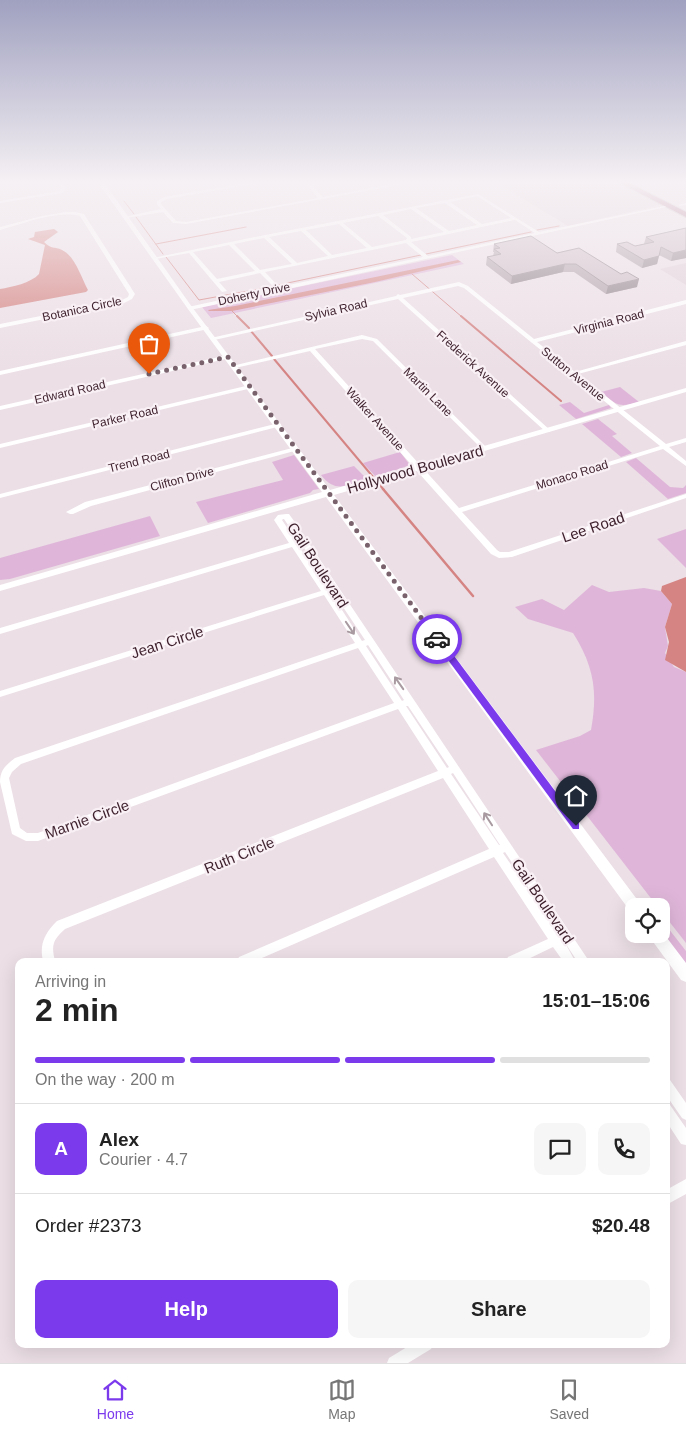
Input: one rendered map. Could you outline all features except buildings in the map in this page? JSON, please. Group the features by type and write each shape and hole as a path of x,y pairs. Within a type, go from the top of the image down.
{"street":[{"name":"Botanica Circle","path":"0,326 124,301 130,298 132,294 101,245"},
{"path":"146,245 190,308 629,898"},
{"path":"155,258 222,245"},
{"path":"232,245 278,289"},
{"path":"274,245 296,265"},
{"path":"318,245 331,257"},
{"path":"368,245 372,248"},
{"path":"216,282 387,245"},
{"path":"413,245 426,258"},
{"name":"Doherty Drive","path":"190,308 489,245"},
{"path":"190,251 224,291"},
{"name":"Sylvia Road","path":"214,338 459,284"},
{"name":"Sutton Avenue","path":"459,284 466,287 686,464"},
{"name":"Frederick Avenue","path":"398,296 548,431"},
{"name":"Virginia Road","path":"533,342 686,302"},
{"path":"0,373 206,328"},
{"name":"Martin Lane","path":"312,349 368,337 375,340 485,449"},
{"path":"573,374 686,343"},
{"path":"235,366 312,349"},
{"name":"Walker Avenue","path":"312,349 494,552 499,555"},
{"name":"Edward Road","path":"0,408 228,357"},
{"name":"Parker Road","path":"0,446 250,387"},
{"name":"Hollywood Boulevard","path":"0,588 686,390"},
{"name":"Trend Road","path":"0,496 279,426"},
{"name":"Monaco Road","path":"457,511 686,440"},
{"name":"Clifton Drive","path":"70,512 88,504 296,449"},
{"name":"Lee Road","path":"499,555 509,555 686,496"},
{"name":"Gail Boulevard","path":"0,631 298,542 365,643 411,701 450,771"},
{"name":"Jean Circle","path":"0,694 329,591"},
{"name":"Gail Boulevard","path":"365,643 400,705 450,771 561,938 580,958"},
{"name":"Marnie Circle","path":"365,643 18,761 8,769 4,778 16,831 26,837 38,837 411,701"},
{"name":"Ruth Circle","path":"48,958 46,950 50,935 62,925 450,771"},
{"path":"250,958 501,849"},
{"path":"518,958 561,938"},
{"name":"Gail Boulevard","path":"561,938 568,958"},
{"path":"663,943 686,974"},
{"path":"670,1090 686,1114"},
{"path":"670,1115 686,1139"},
{"path":"670,1196 686,1186"},
{"path":"394,1363 419,1348"}],"shaded area":[{"path":"45,245 62,250 71,257 88,290 86,292 0,308 0,289 16,286 39,274"},
{"path":"452,255 464,264 211,318 202,307"},
{"path":"458,260 461,262 375,282 232,311 208,310 235,306"},
{"path":"686,263 686,285 660,269"},
{"path":"620,387 639,402 626,405 618,404 601,392"},
{"path":"570,402 584,413 609,405 611,408 576,419 559,405"},
{"path":"598,419 617,434 612,436 632,453 621,457 582,424"},
{"path":"400,452 410,465 376,477 363,463"},
{"path":"294,455 319,489 208,523 196,502 283,480 272,462"},
{"path":"636,458 670,487 683,488 686,485 686,493 668,499 626,462"},
{"path":"354,466 367,479 348,485 337,486 326,481 321,475"},
{"path":"150,516 160,536 10,579 0,580 0,558"},
{"path":"686,529 686,568 657,539"},
{"path":"686,577 686,672 665,660 669,642 665,627 672,604 661,591 662,586"},
{"path":"592,585 609,592 644,588 661,591 672,604 665,627 668,646 665,653 674,667 686,672 686,943 670,923 670,898 651,898 536,750 580,736 591,730 594,691 590,668 573,633 528,619 515,607 542,599 564,610"},
{"path":"670,931 686,951 686,965 669,943"}],"waterway":[{"path":"156,245 163,254"},
{"path":"426,254 471,245"},
{"path":"278,285 421,255"},
{"path":"166,257 199,300 270,287"},
{"path":"412,274 462,317"},
{"path":"232,311 249,328"},
{"path":"461,316 561,401"},
{"path":"251,331 272,356"},
{"path":"274,359 384,490"},
{"path":"383,489 473,596"}],"way so far":[{"path":"149,374 228,357 437,639"}],"route":[{"path":"437,639 576,826"}]}
